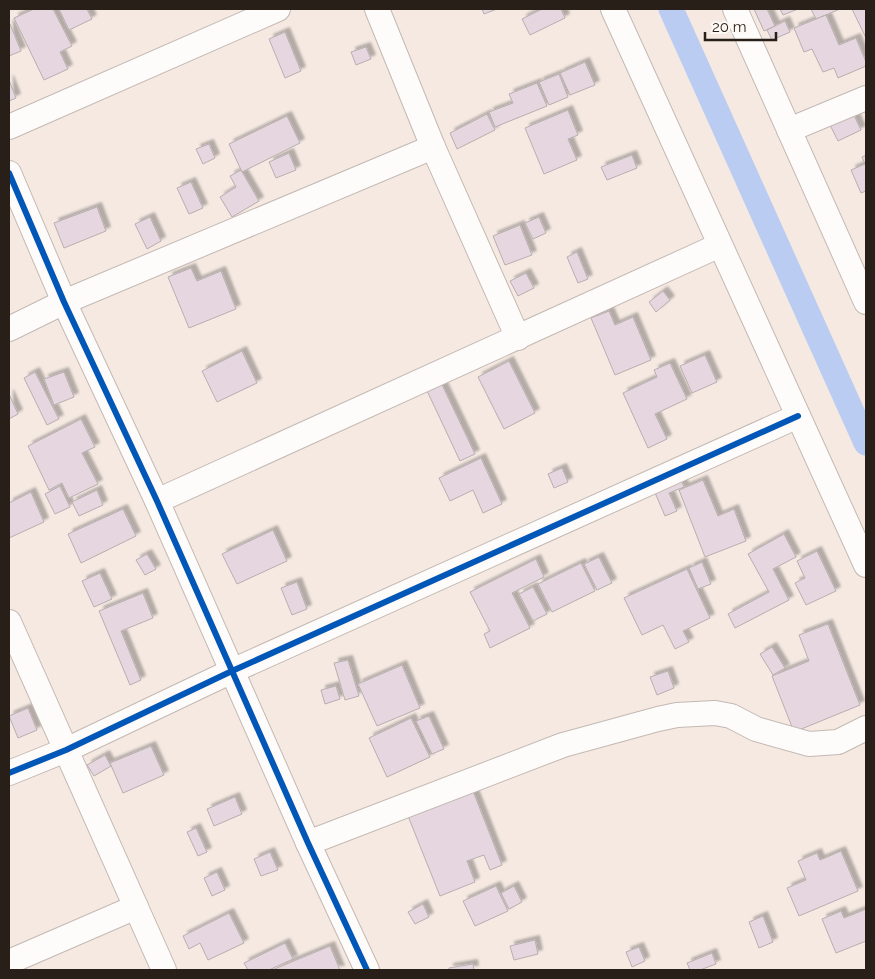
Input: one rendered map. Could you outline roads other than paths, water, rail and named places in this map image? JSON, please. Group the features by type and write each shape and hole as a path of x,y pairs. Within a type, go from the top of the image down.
{"street":[{"path":"9,128 278,9"},
{"path":"376,9 518,338"},
{"path":"613,9 866,565"},
{"path":"735,9 866,302"},
{"path":"790,130 866,98"},
{"path":"9,328 64,302 434,147"},
{"path":"9,173 64,302 157,501 308,843 367,970"},
{"path":"157,501 720,245"},
{"path":"9,773 66,750 232,671 798,416"},
{"path":"9,622 164,970"},
{"path":"308,843 563,745 677,715 715,713 731,716 756,728 809,744 838,742 866,728"},
{"path":"9,962 136,907"}],"waterway":[{"path":"671,9 866,443"}]}
